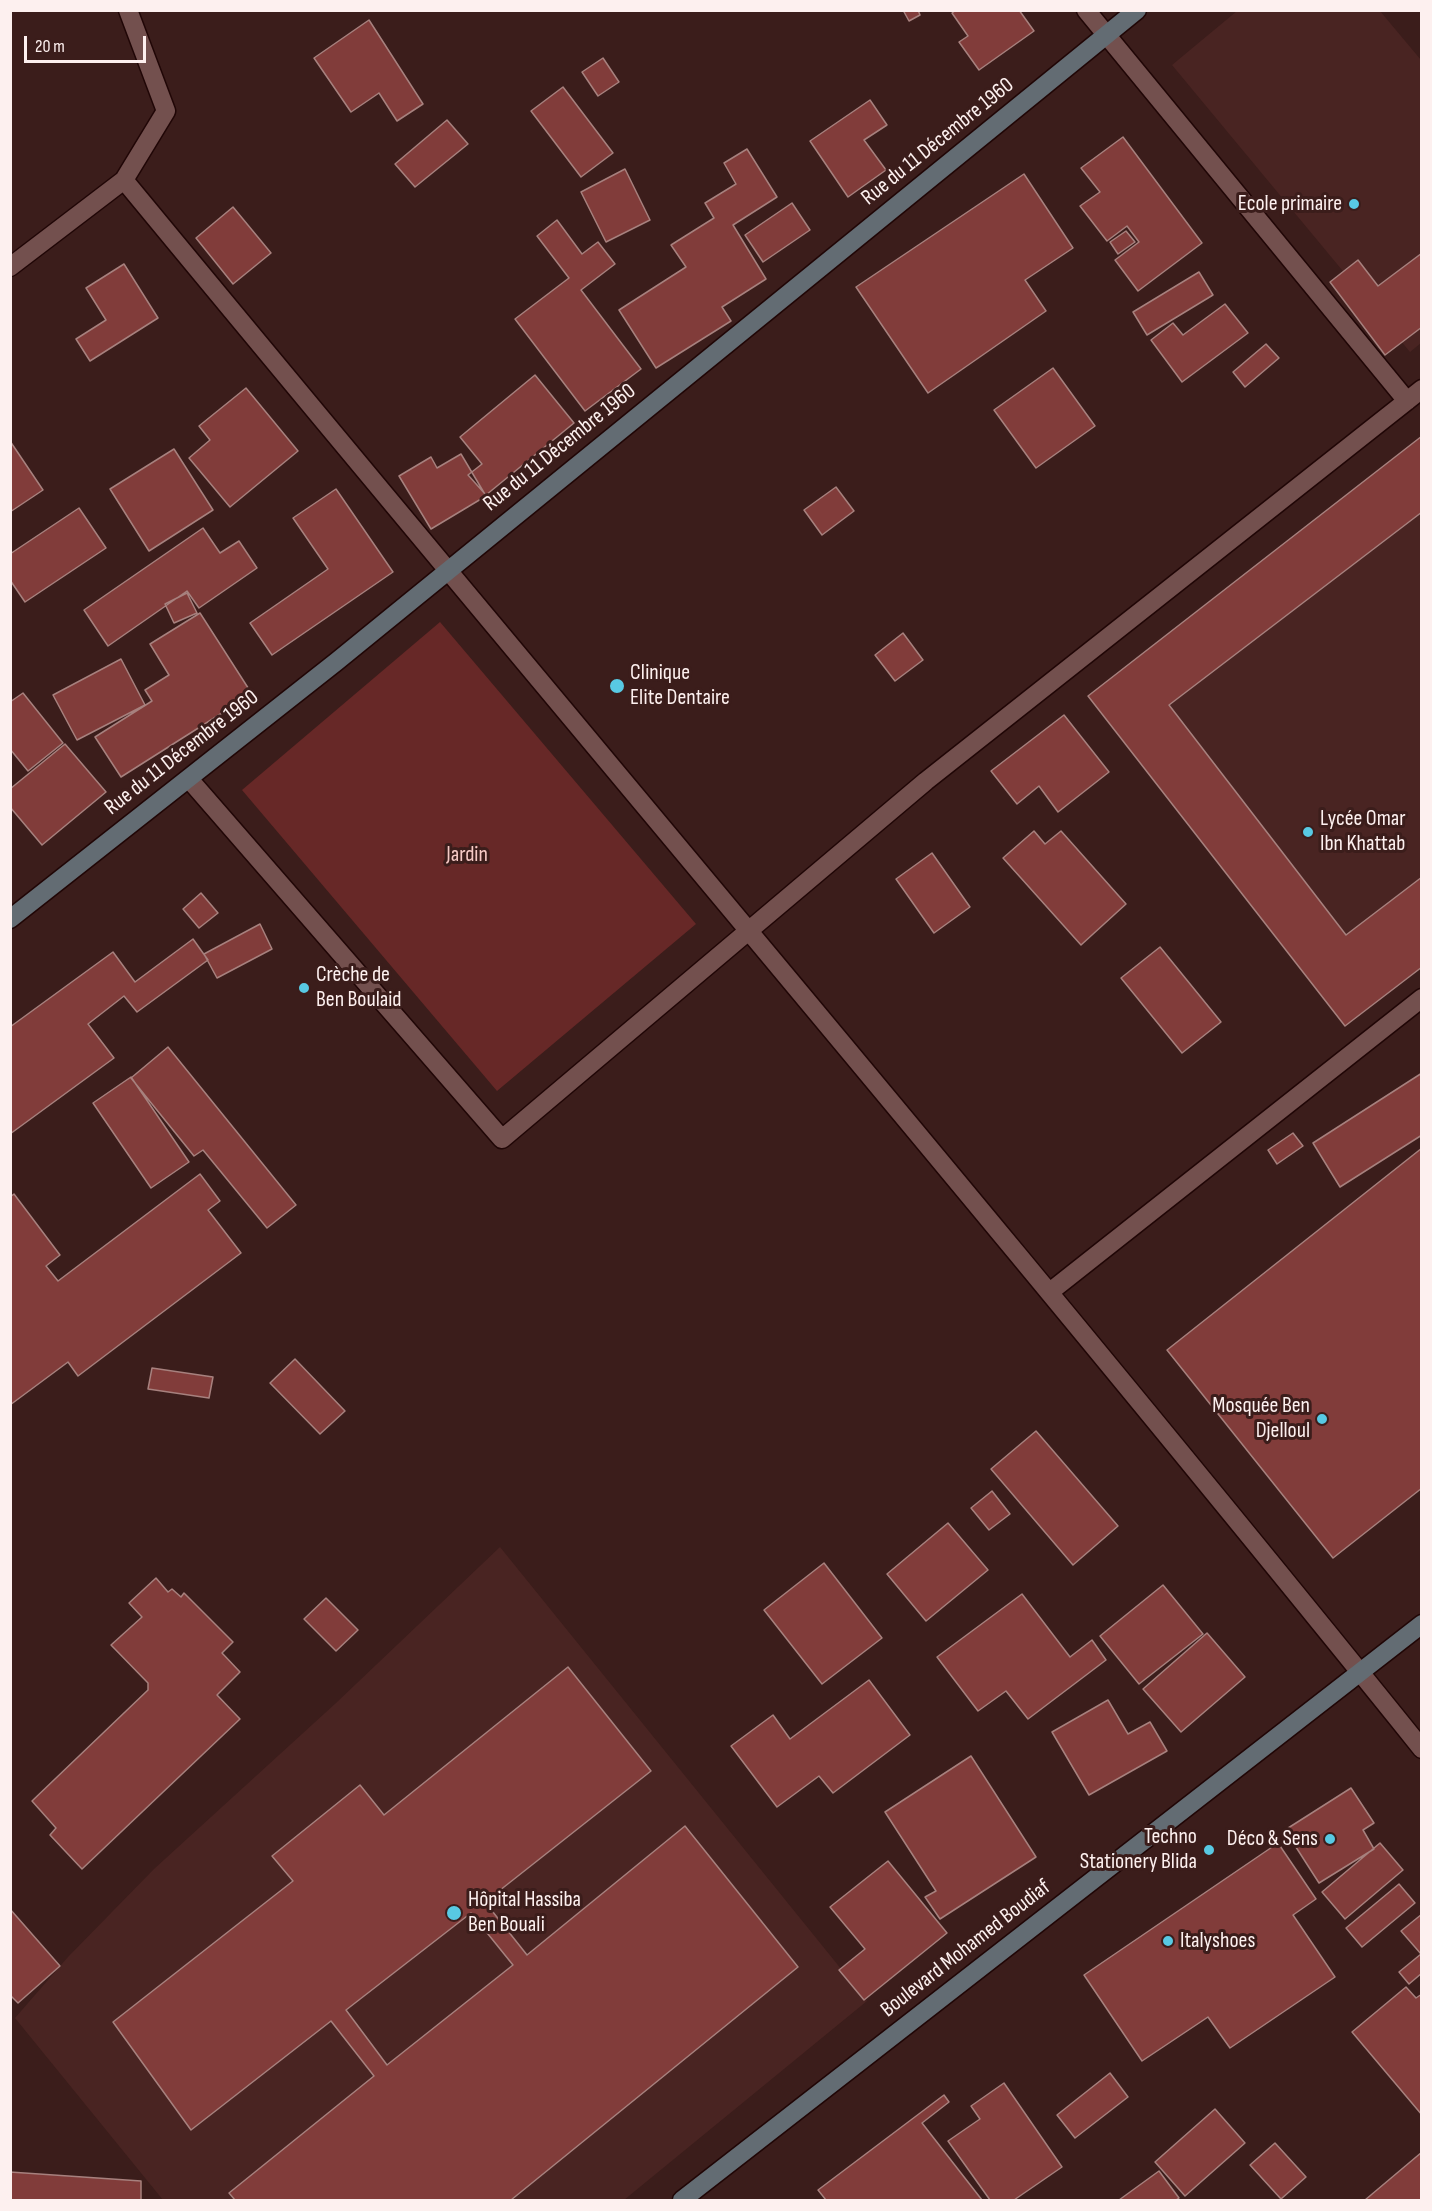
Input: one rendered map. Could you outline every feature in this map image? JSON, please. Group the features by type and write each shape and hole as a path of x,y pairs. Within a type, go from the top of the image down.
{"main road":[{"name":"Rue du 11 Décembre 1960","path":"10,919 447,572 1137,10"},
{"name":"Boulevard Mohamed Boudiaf","path":"682,2200 1422,1623"}],"street":[{"path":"10,267 124,180 166,111 128,10"},
{"path":"1086,10 1407,400"},
{"path":"124,180 447,572 1051,1291 1422,1749"},
{"path":"189,779 502,1140 926,781 1422,389"},
{"path":"1051,1291 1422,999"}],"shaded area":[{"name":"Ecole primaire","path":"1237,11 1380,11 1421,60 1421,343 1410,352 1172,65"},
{"name":"Lycée Omar Ibn Khattab","path":"1421,436 1421,967 1345,1026 1088,696"},
{"name":"Hôpital Hassiba Ben Bouali","path":"500,1547 867,2001 624,2200 163,2200 15,2018 68,1957 154,1869 336,1703"}],"green space":[{"name":"Jardin","path":"440,622 696,924 497,1091 242,790"}],"building":[{"path":"903,10 918,10 920,15 909,21"},
{"path":"956,10 1019,10 1034,31 979,70 959,42 968,36 952,13"},
{"path":"369,20 423,104 397,121 379,93 351,112 314,58"},
{"path":"603,58 619,82 598,96 582,72"},
{"path":"563,87 613,153 581,177 531,111"},
{"path":"870,100 887,125 864,140 886,170 848,197 810,141"},
{"path":"447,120 468,144 415,187 395,164"},
{"path":"1123,137 1202,243 1138,291 1115,260 1139,242 1127,226 1107,241 1080,206 1100,192 1081,168"},
{"path":"747,149 777,197 733,225 766,279 722,307 731,321 656,368 619,310 686,267 671,245 714,218 705,203 736,184 724,163"},
{"path":"625,169 650,220 606,242 581,192"},
{"path":"1024,174 1073,248 1025,280 1046,311 928,393 856,287"},
{"path":"792,203 810,230 763,262 745,235"},
{"path":"233,207 271,253 233,284 196,238"},
{"path":"557,220 582,254 598,242 615,264 581,290 641,369 585,411 515,319 569,278 537,236"},
{"path":"1126,231 1135,242 1118,254 1110,242"},
{"path":"1422,253 1422,327 1385,355 1330,282 1358,260 1378,286"},
{"path":"124,264 158,318 90,361 76,339 106,320 86,288"},
{"path":"1199,272 1213,295 1147,335 1133,312"},
{"path":"1225,304 1248,333 1182,382 1151,340 1173,323 1183,335"},
{"path":"1266,344 1279,358 1245,387 1233,372"},
{"path":"1053,368 1095,426 1036,468 994,410"},
{"path":"535,375 574,423 486,495 468,475 482,464 460,437"},
{"path":"246,388 298,451 230,507 189,458 210,440 199,426"},
{"path":"1422,436 1422,512 1169,705 1346,935 1422,877 1422,967 1345,1026 1088,696"},
{"path":"10,441 43,490 10,512"},
{"path":"174,449 213,510 149,551 110,489"},
{"path":"461,454 486,496 431,529 399,476 431,457 437,468"},
{"path":"836,487 854,511 822,535 804,510"},
{"path":"336,489 393,572 272,655 250,623 328,569 293,518"},
{"path":"79,508 106,548 25,602 10,580 10,554"},
{"path":"203,528 220,553 239,541 257,568 199,608 187,591 108,646 84,610"},
{"path":"187,593 197,613 174,623 165,604"},
{"path":"200,613 252,694 121,777 95,737 152,701 145,690 169,675 150,644"},
{"path":"903,633 923,660 895,681 875,655"},
{"path":"121,659 145,705 77,740 53,695"},
{"path":"23,693 63,743 28,771 10,749 10,702"},
{"path":"1064,715 1109,772 1058,812 1039,786 1017,804 991,771"},
{"path":"65,744 106,792 42,845 10,807 10,789"},
{"path":"1034,831 1045,844 1061,831 1126,904 1081,945 1003,858"},
{"path":"932,853 970,907 934,933 896,879"},
{"path":"201,893 218,913 199,928 183,909"},
{"path":"260,924 272,949 217,978 204,954"},
{"path":"193,939 208,960 137,1012 124,996 88,1024 114,1058 10,1134 10,1027 113,952 135,982"},
{"path":"1160,947 1221,1022 1182,1053 1121,978"},
{"path":"168,1047 296,1205 267,1228 203,1150 194,1156 131,1078"},
{"path":"1422,1073 1422,1135 1340,1187 1313,1143"},
{"path":"131,1077 189,1162 151,1188 93,1103"},
{"path":"1293,1133 1303,1146 1277,1164 1268,1150"},
{"name":"Mosquée Ben Djelloul","path":"1422,1148 1422,1488 1333,1558 1167,1350"},
{"path":"200,1174 220,1201 208,1210 241,1253 78,1376 68,1362 10,1405 10,1197 14,1194 60,1255 46,1266 58,1281"},
{"path":"295,1359 345,1411 320,1434 270,1383"},
{"path":"152,1368 213,1377 209,1398 148,1389"},
{"path":"1036,1431 1118,1526 1073,1565 991,1469"},
{"path":"992,1491 1010,1514 989,1530 971,1508"},
{"path":"948,1523 988,1570 926,1621 887,1574"},
{"path":"824,1563 882,1638 822,1684 764,1610"},
{"path":"156,1578 168,1592 172,1589 181,1597 184,1593 233,1642 222,1653 240,1672 217,1695 240,1719 82,1869 50,1835 56,1828 32,1801 148,1690 148,1683 111,1645 142,1617 129,1603"},
{"path":"1163,1585 1203,1634 1139,1684 1100,1636"},
{"path":"1022,1594 1070,1657 1092,1640 1106,1660 1028,1719 1006,1691 978,1711 937,1657"},
{"path":"326,1598 358,1630 336,1651 304,1619"},
{"path":"1207,1633 1245,1677 1181,1732 1143,1689"},
{"path":"568,1667 651,1771 485,1902 527,1955 685,1826 798,1967 511,2200 235,2200 229,2193 374,2076 331,2021 191,2130 113,2022 293,1881 272,1856 360,1785 384,1815","holes":["471,1913 513,1965 387,2065 346,2010"]},
{"path":"869,1680 910,1735 833,1793 819,1776 777,1807 731,1746 773,1715 790,1739"},
{"path":"1108,1700 1128,1734 1150,1722 1167,1751 1089,1795 1052,1732"},
{"path":"971,1756 1036,1857 940,1919 925,1897 936,1891 885,1812"},
{"name":"Déco & Sens","path":"1351,1788 1374,1823 1363,1830 1374,1849 1319,1883 1285,1830"},
{"path":"1278,1843 1316,1899 1293,1915 1335,1977 1230,2048 1208,2017 1142,2061 1084,1975"},
{"path":"1380,1843 1403,1870 1345,1919 1322,1892"},
{"path":"888,1861 947,1933 864,2000 839,1970 865,1949 830,1907"},
{"path":"1399,1884 1415,1903 1362,1947 1346,1928"},
{"path":"10,1909 60,1966 18,2003 10,1995"},
{"path":"1422,1914 1422,1973 1409,1984 1399,1972 1421,1954 1401,1931"},
{"path":"1406,1987 1416,1998 1422,1994 1422,2115 1352,2032"},
{"path":"1110,2073 1128,2097 1075,2138 1057,2115"},
{"path":"1004,2083 1062,2167 1014,2200 990,2200 948,2141 980,2119 971,2106"},
{"path":"944,2095 949,2102 922,2123 982,2200 826,2200 818,2190"},
{"path":"1215,2109 1245,2143 1185,2196 1155,2162"},
{"path":"1275,2143 1306,2177 1281,2199 1250,2165"},
{"path":"1422,2152 1422,2200 1365,2200"},
{"path":"1159,2171 1179,2198 1176,2200 1119,2200"},
{"path":"10,2172 141,2181 141,2200 10,2200"}],"place":[{"name":"Ecole primaire","path":"1354,204"},
{"name":"Clinique Elite Dentaire","path":"617,686"},
{"name":"Lycée Omar Ibn Khattab","path":"1308,832"},
{"name":"Crèche de Ben Boulaid","path":"304,988"},
{"name":"Mosquée Ben Djelloul","path":"1322,1419"},
{"name":"Déco & Sens","path":"1330,1839"},
{"name":"Techno Stationery Blida","path":"1209,1850"},
{"name":"Hôpital Hassiba Ben Bouali","path":"454,1913"},
{"name":"Italyshoes","path":"1168,1941"}]}
